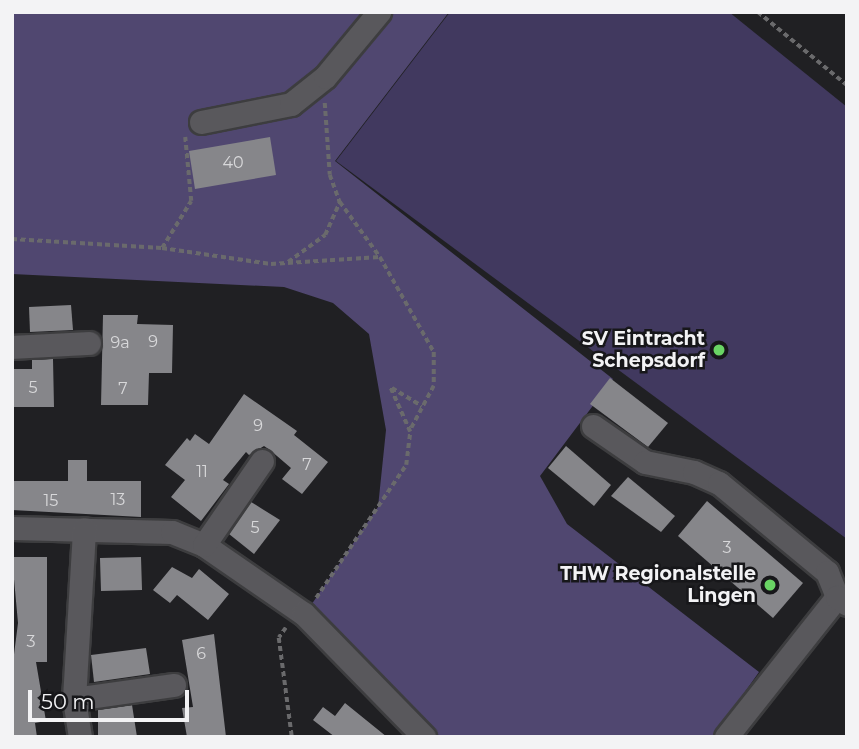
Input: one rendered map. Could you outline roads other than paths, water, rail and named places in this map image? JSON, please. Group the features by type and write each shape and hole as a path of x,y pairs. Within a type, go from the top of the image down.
{"street":[{"path":"201,122 291,104 325,77 379,12"},
{"path":"12,347 89,343"},
{"path":"593,426 645,461 694,472 719,484 827,572 842,600 726,737"},
{"path":"204,545 262,461"},
{"path":"12,527 172,532 204,545 304,614 424,737"},
{"path":"80,737 74,699 83,529"},
{"path":"74,699 174,685"}],"place":[{"name":"SV Eintracht Schepsdorf","path":"719,350"},
{"name":"THW Regionalstelle Lingen","path":"770,585"}]}
